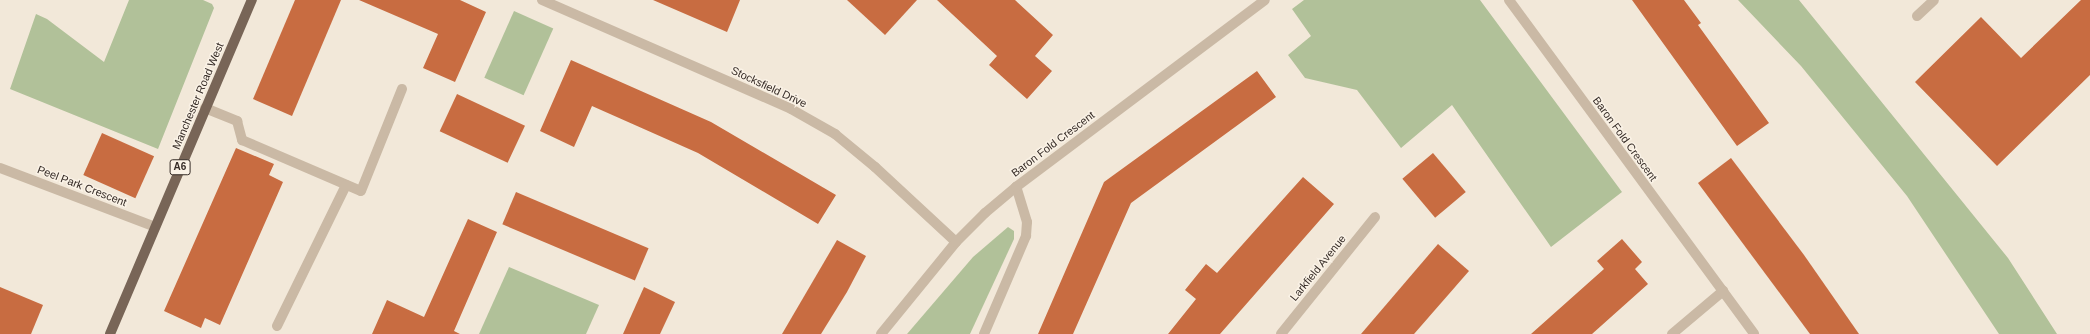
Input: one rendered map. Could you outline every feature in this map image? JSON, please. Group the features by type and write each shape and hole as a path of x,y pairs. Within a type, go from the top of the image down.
{"main road":[{"name":"Manchester Road West","path":"110,334 252,0"}],"street":[{"name":"Stocksfield Drive","path":"542,0 791,109 835,134 876,167 956,242"},
{"name":"Baron Fold Crescent","path":"881,334 956,242 1016,187 1265,0"},
{"name":"Baron Fold Crescent","path":"1509,0 1754,334"},
{"path":"1917,16 1934,0"},
{"path":"205,108 237,121 242,140 361,191 402,89"},
{"name":"Peel Park Crescent","path":"0,168 155,227"},
{"path":"278,326 346,185"},
{"path":"984,334 1026,236 1027,222 1016,187"},
{"name":"Larkfield Avenue","path":"1280,334 1375,217"},
{"path":"1672,334 1723,291"}],"green space":[{"path":"129,0 203,0 212,4 214,8 158,149 10,89 36,14 47,19 104,62"},
{"path":"1304,0 1480,0 1622,192 1551,247 1452,105 1401,148 1357,90 1305,78 1288,55 1311,36 1292,9"},
{"path":"1738,0 1799,0 2008,258 2057,334 1999,334 1907,196 1801,66"},
{"path":"514,11 553,28 524,95 484,78"},
{"path":"1008,227 1014,231 1014,239 970,334 907,334 973,257"},
{"path":"509,267 599,305 586,334 479,334"}],"building":[{"path":"295,0 341,0 292,116 253,99"},
{"path":"359,0 460,0 486,12 455,82 423,68 438,34"},
{"path":"653,0 740,0 727,32"},
{"path":"847,0 917,0 885,35"},
{"path":"937,0 1015,0 1053,35 1035,56 1052,71 1027,99 989,65 997,56"},
{"path":"1632,0 1684,0 1701,23 1698,25 1769,123 1737,146"},
{"path":"2081,0 2090,0 2090,75 1997,166 1915,82 1981,17 2021,58"},
{"path":"571,60 711,122 836,195 818,224 698,153 592,106 574,147 540,131"},
{"path":"1257,71 1276,97 1131,203 1073,334 1038,334 1104,182"},
{"path":"457,94 525,126 508,163 440,131"},
{"path":"102,133 154,156 135,198 83,175"},
{"path":"236,148 274,164 269,175 283,182 220,325 205,318 201,328 164,311"},
{"path":"1433,153 1466,192 1435,218 1402,179"},
{"path":"1731,158 1804,255 1859,334 1810,334 1698,183"},
{"path":"1303,177 1334,204 1220,334 1168,334 1196,299 1185,290 1206,264 1217,273"},
{"path":"516,192 649,248 635,280 502,224"},
{"path":"468,219 497,232 454,331 460,334 372,334 387,300 424,317"},
{"path":"1622,239 1642,262 1635,269 1648,284 1592,334 1531,334 1604,269 1597,261"},
{"path":"837,240 866,256 847,292 821,334 782,334"},
{"path":"1438,244 1469,271 1414,334 1361,334"},
{"path":"0,287 43,305 31,334 0,334"},
{"path":"644,287 675,302 660,334 623,334"}]}
